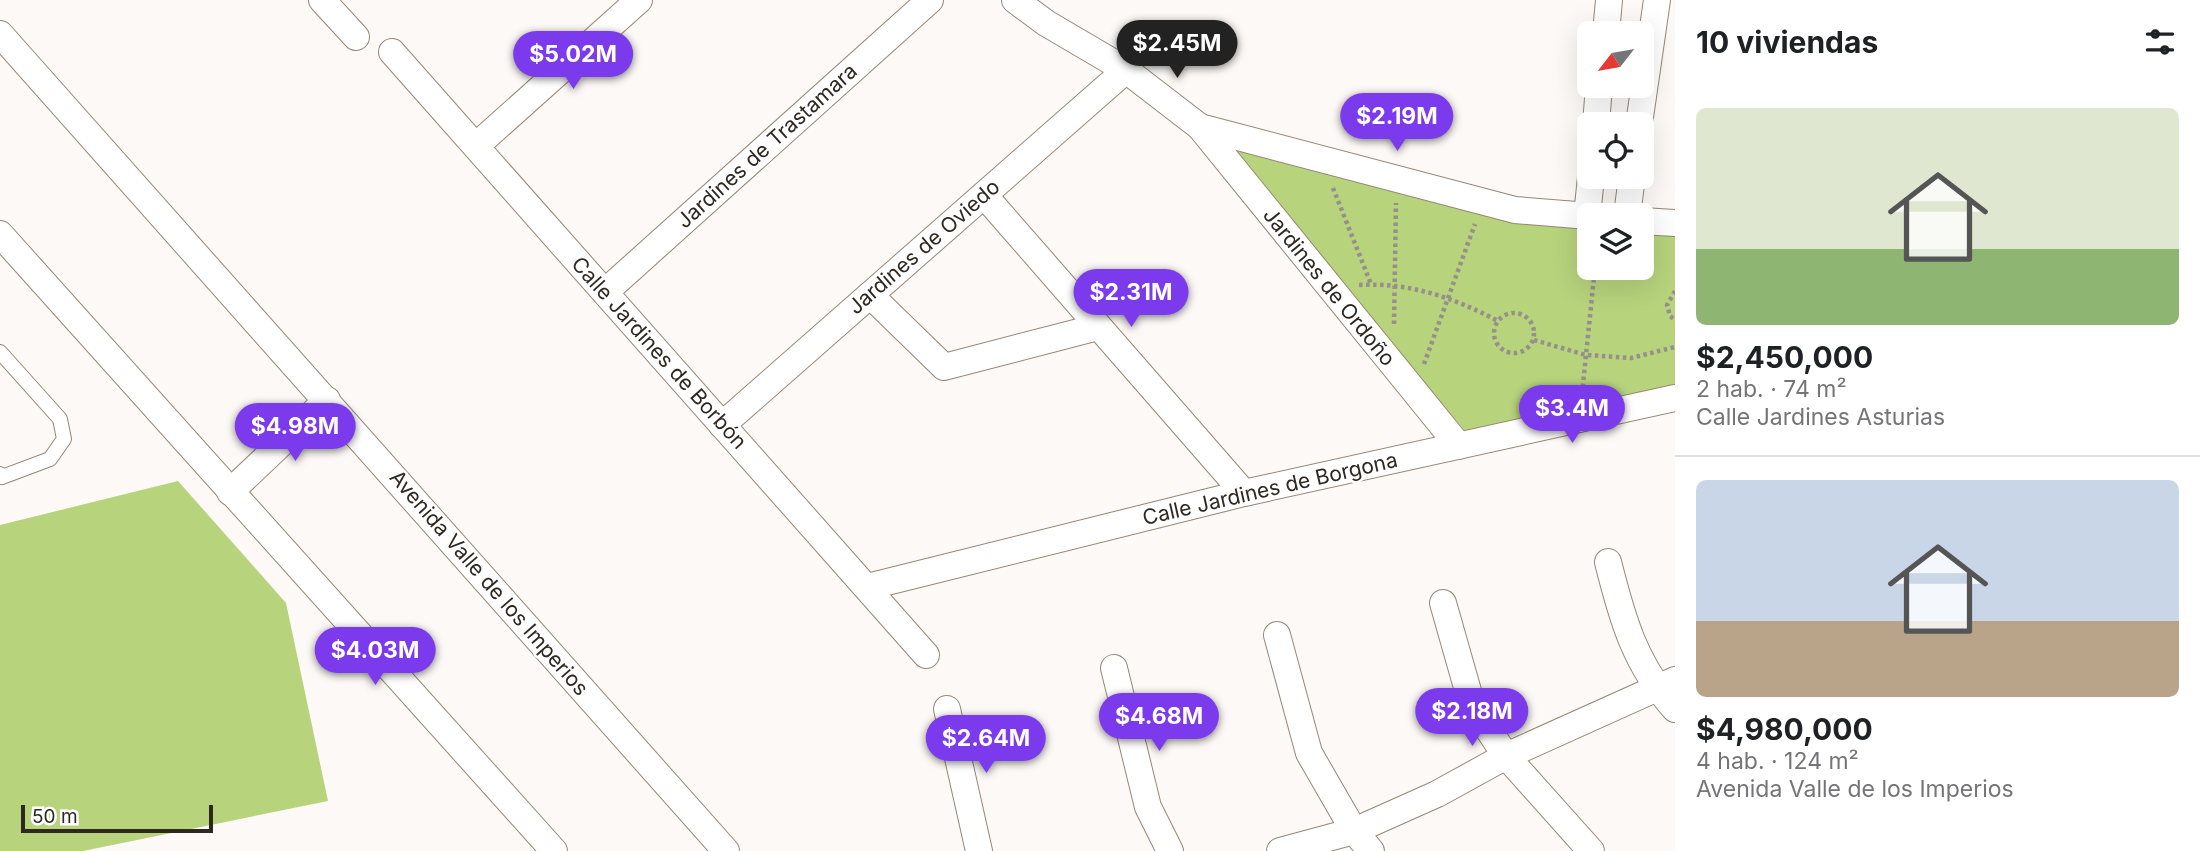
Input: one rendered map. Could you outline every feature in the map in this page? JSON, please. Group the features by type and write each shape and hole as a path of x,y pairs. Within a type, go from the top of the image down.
{"street":[{"path":"322,0 356,37"},
{"path":"476,146 639,0"},
{"name":"Jardines de Trastamara","path":"604,292 930,0"},
{"path":"1015,0 1046,23 1126,70 1200,127 1515,210 1577,215"},
{"path":"1607,21 1609,0"},
{"path":"1641,112 1657,0"},
{"name":"Avenida Valle de los Imperios","path":"0,34 726,851"},
{"name":"Calle Jardines de Borbón","path":"392,52 926,655"},
{"name":"Jardines de Oviedo","path":"722,425 1126,70"},
{"name":"Jardines de Ordoño","path":"1200,127 1459,446"},
{"path":"984,195 1244,493"},
{"path":"1654,222 1675,223"},
{"path":"0,234 554,851"},
{"path":"870,295 944,367 1098,327"},
{"name":"Calle Jardines de Borgona","path":"867,587 1244,493 1675,398"},
{"path":"230,492 327,400"},
{"path":"1608,562 1626,631 1665,684 1675,709"},
{"path":"1443,603 1472,705 1506,756 1591,851"},
{"path":"1277,635 1309,753 1354,831 1371,851"},
{"path":"1114,668 1148,807 1170,851"},
{"path":"1280,851 1354,831 1437,794 1506,756 1665,684"},
{"path":"947,709 979,851"}],"lane":[{"path":"0,352 60,419 64,439 50,459 2,477 0,474"}],"path":[{"path":"1332,187 1371,284"},
{"path":"1394,335 1396,194"},
{"path":"1422,369 1446,297 1478,217"},
{"path":"1581,395 1594,280"},
{"path":"1351,286 1395,284 1446,297 1498,321"},
{"path":"1675,291 1667,305 1670,316 1675,320"},
{"path":"1510,312 1522,316 1532,324 1535,340 1526,351 1513,353 1500,349 1493,334 1498,321 1510,312"},
{"path":"1535,340 1586,355 1631,358 1675,347"}],"green space":[{"path":"1208,133 1577,219 1577,280 1654,280 1654,228 1675,229 1675,387 1465,431"},
{"path":"178,481 286,603 328,801 83,851 0,851 0,525"}]}
